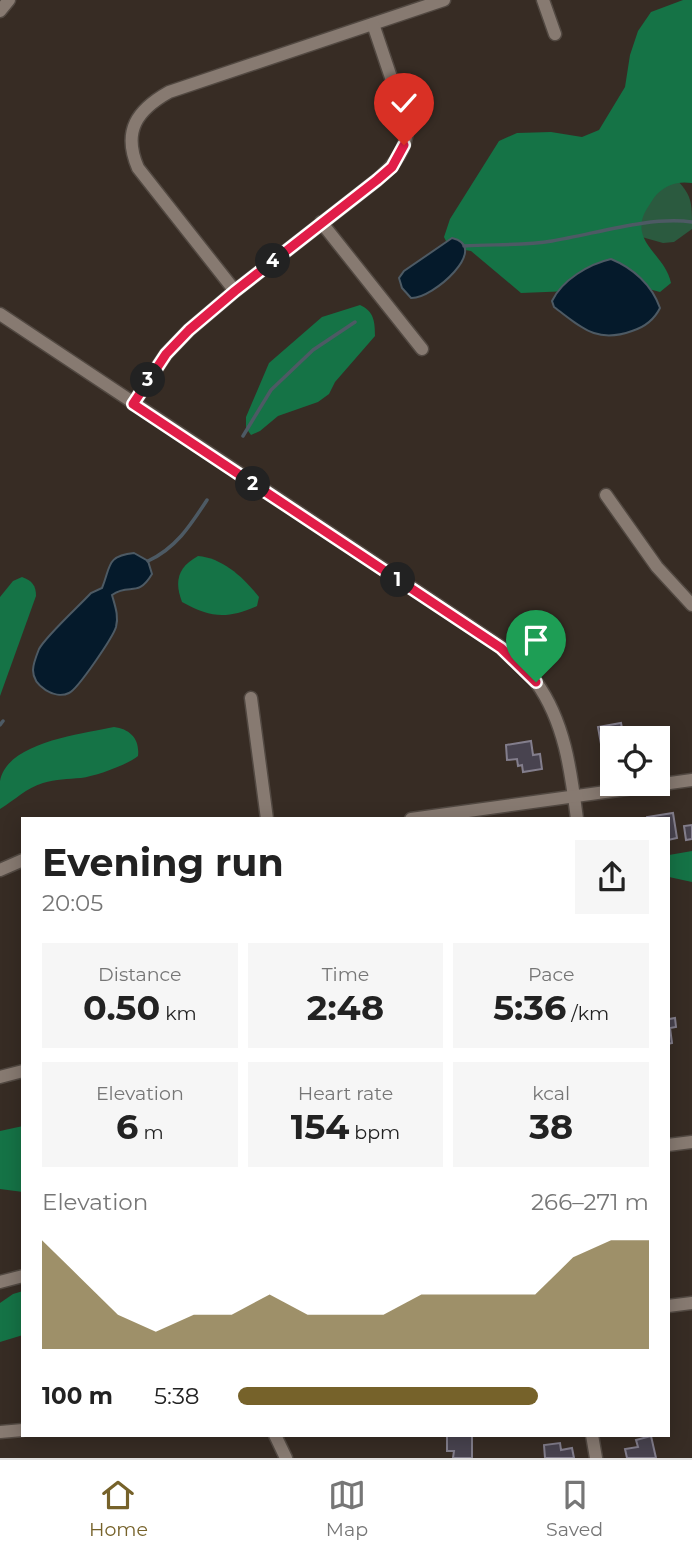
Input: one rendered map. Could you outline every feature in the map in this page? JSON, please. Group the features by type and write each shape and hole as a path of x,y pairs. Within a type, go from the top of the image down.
{"street":[{"path":"0,11 9,0"},
{"path":"235,291 138,167 132,145 136,119 142,109 169,92 444,0"},
{"path":"543,0 555,34"},
{"path":"133,404 174,346 235,291 392,167 399,156 407,134 404,113 373,24"},
{"path":"321,222 422,349"},
{"path":"0,314 501,648 522,666 536,682 556,721 569,761 578,817"},
{"path":"607,495 657,567 692,606"},
{"path":"251,698 267,817"},
{"path":"425,817 692,780"},
{"path":"0,870 21,861"},
{"path":"0,1077 21,1072"},
{"path":"670,1145 692,1142"},
{"path":"0,1282 21,1277"},
{"path":"670,1306 692,1303"},
{"path":"0,1432 21,1430"},
{"path":"276,1437 286,1458"},
{"path":"592,1437 596,1458"}],"green space":[{"path":"683,0 692,0 692,183 673,184 657,194 642,219 641,229 671,283 660,292 645,288 521,293 471,251 449,247 444,237 450,219 499,141 517,133 551,132 582,137 599,130 625,87 630,55 638,31 651,12"},
{"path":"674,177 690,199 692,229 674,242 663,243 507,199"},
{"path":"360,305 368,310 373,318 375,336 335,382 329,394 318,402 278,416 251,435 246,428 246,417 269,363 322,317"},
{"path":"198,556 216,561 240,576 259,597 257,606 237,613 219,615 182,602 178,588 179,575 191,560"},
{"path":"22,577 33,584 36,596 0,696 0,597 13,581"},
{"path":"114,727 133,736 138,756 95,775 37,785 0,809 0,781 6,768 16,757 48,742"},
{"path":"692,851 692,882 670,877 670,855"},
{"path":"21,1126 21,1192 0,1189 0,1131"},
{"path":"21,1292 21,1336 0,1342 0,1303"}],"water":[{"path":"452,238 462,243 465,251 462,261 444,282 421,296 411,298 402,288 399,278 404,271"},
{"path":"611,259 641,278 660,308 652,319 641,327 608,336 581,327 554,307 552,301 562,286 577,274"},
{"path":"134,553 148,561 152,574 147,582 137,588 118,591 112,595 117,615 116,627 80,682 63,695 46,690 34,676 34,662 39,649 91,593 102,588 111,563 118,557"}],"building":[{"path":"531,741 533,755 540,754 542,769 523,772 517,759 507,760 506,745"},
{"path":"673,813 677,838 670,840 670,817 647,817"},
{"path":"692,825 692,839 686,840 684,826"},
{"path":"675,1018 676,1027 670,1028 670,1019"},
{"path":"447,1437 472,1437 472,1458 453,1458 454,1451 447,1451"},
{"path":"651,1437 656,1458 627,1458 625,1449 638,1447 636,1440"},
{"path":"560,1443 561,1450 572,1448 574,1458 545,1458 544,1445"}],"waterway":[{"path":"464,246 541,243 658,221 692,222"},
{"path":"243,436 271,390 313,350 355,322"},
{"path":"148,561 174,543 207,500"},
{"path":"0,725 3,721"}],"route":[{"path":"404,145 392,167 377,180 189,330 166,354 133,404 501,648 536,682"}]}
